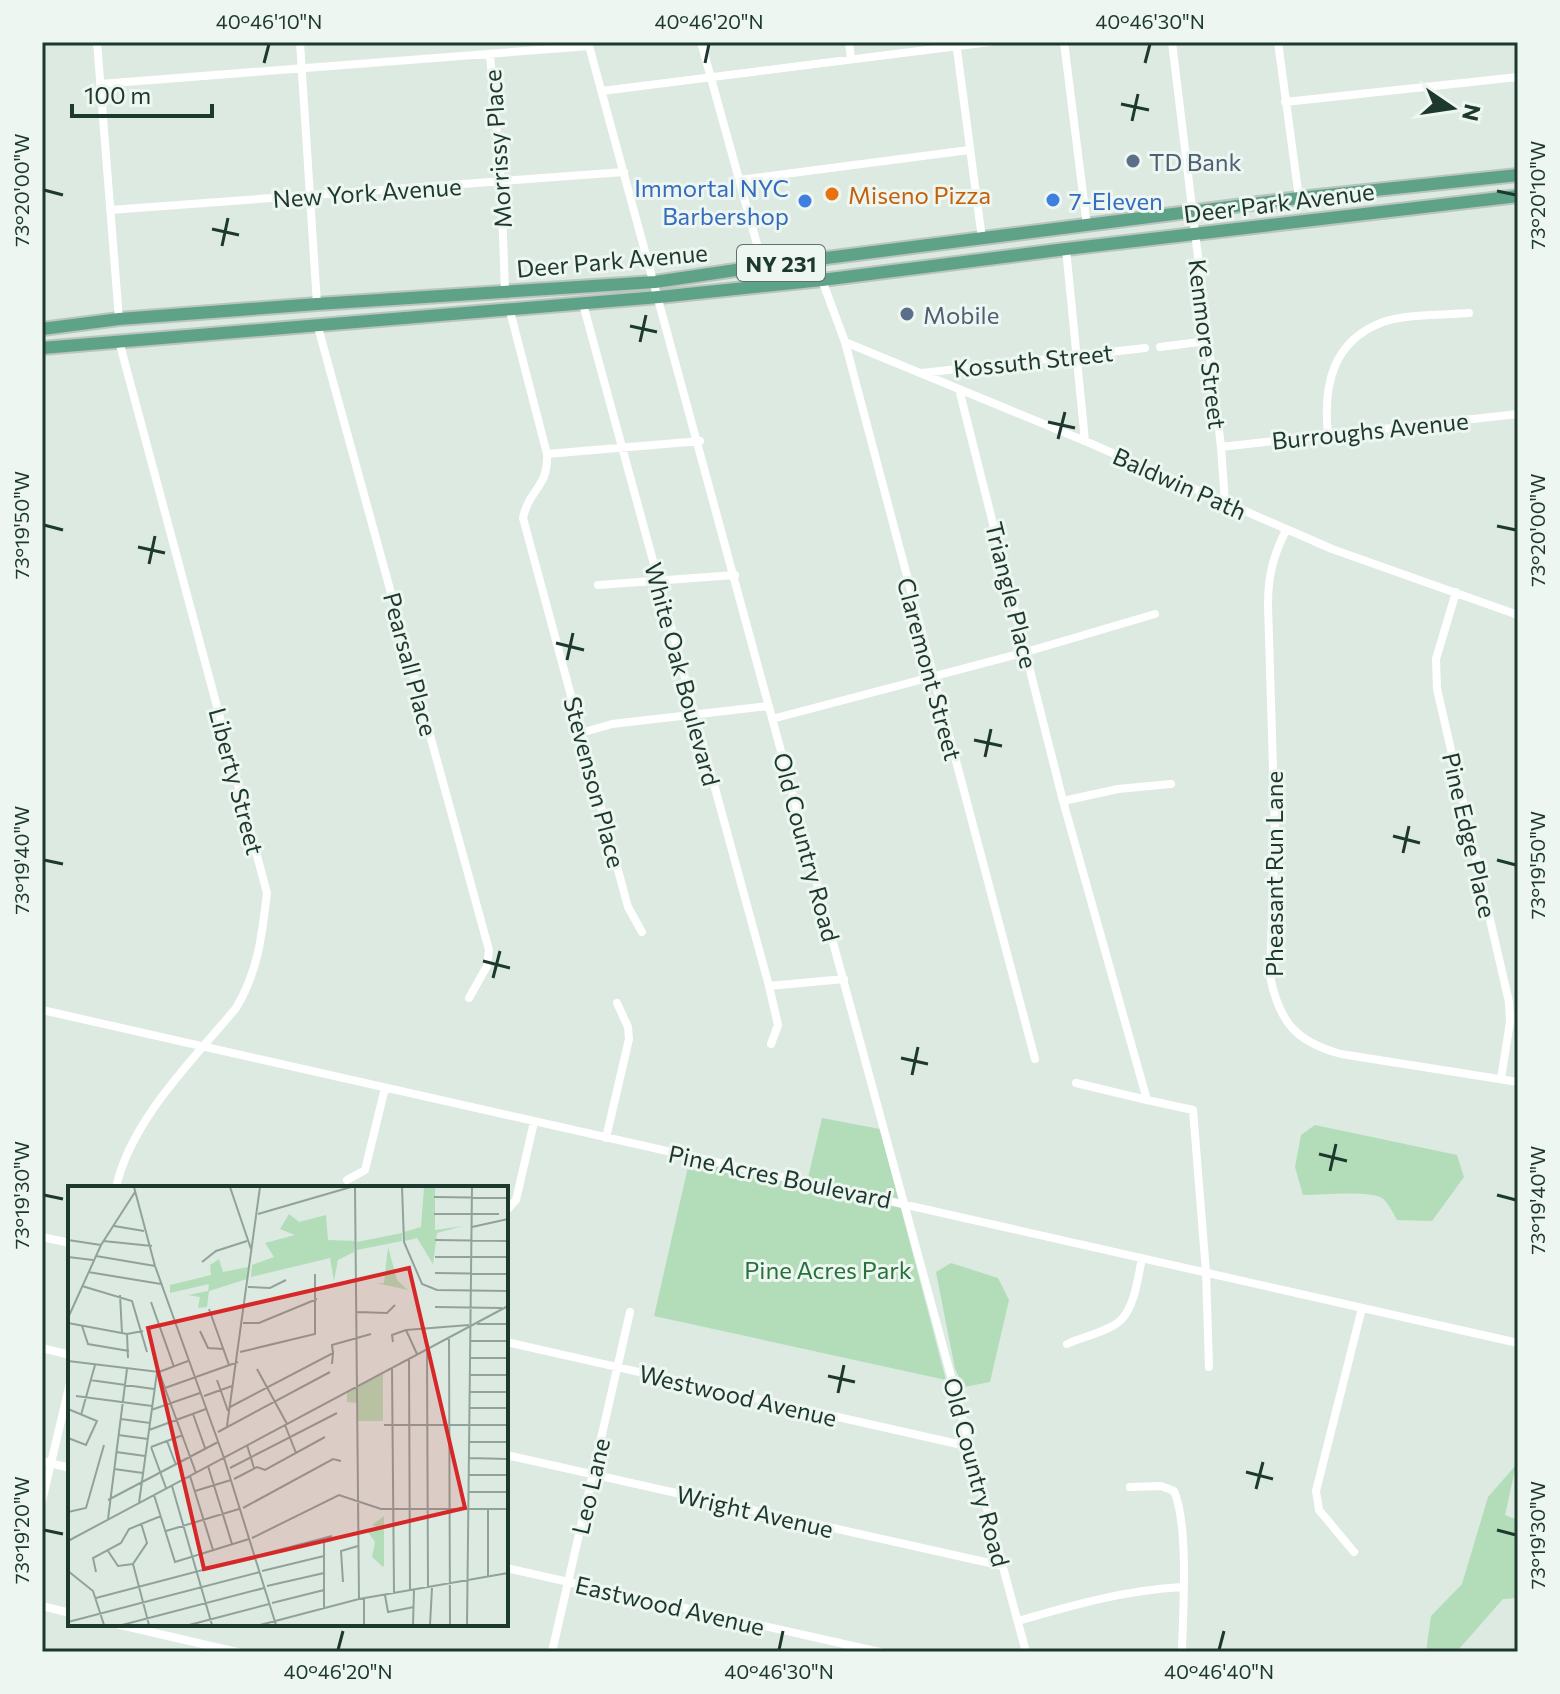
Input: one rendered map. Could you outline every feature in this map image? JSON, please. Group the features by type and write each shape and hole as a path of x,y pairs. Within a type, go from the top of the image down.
{"main road":[{"name":"Deer Park Avenue","path":"42,329 119,319 655,282 1299,198 1518,175"},
{"name":"Deer Park Avenue","path":"42,348 659,297 1518,196"}],"street":[{"path":"97,42 119,319"},
{"path":"300,42 317,304"},
{"path":"701,42 763,266"},
{"path":"849,42 851,59"},
{"path":"602,91 990,42"},
{"path":"1064,42 1087,226"},
{"name":"Kenmore Street","path":"1172,42 1221,447 1225,503"},
{"path":"1278,42 1299,198"},
{"path":"100,84 490,55 588,44"},
{"name":"Old Country Road","path":"588,44 700,441 772,719 1026,1652"},
{"path":"956,44 982,239"},
{"name":"Morrissy Place","path":"490,55 501,182 505,291"},
{"path":"1285,102 1518,77"},
{"path":"739,180 969,150"},
{"name":"New York Avenue","path":"110,210 624,172"},
{"path":"1066,249 1085,441"},
{"name":"Claremont Street","path":"822,280 845,342 1035,1059"},
{"name":"White Oak Boulevard","path":"583,304 769,986 778,1025 771,1044"},
{"name":"Stevenson Place","path":"510,311 547,454 548,472 539,489 526,502 523,518 628,907 642,932"},
{"path":"1328,434 1326,405 1329,377 1338,357 1352,341 1385,321 1469,313"},
{"name":"Pearsall Place","path":"318,327 489,950 487,966 469,998"},
{"name":"Liberty Street","path":"117,1186 126,1153 139,1128 248,989 262,939 267,893 119,341"},
{"path":"1160,347 1207,341"},
{"name":"Baldwin Path","path":"845,342 1085,441 1332,549 1518,615"},
{"name":"Kossuth Street","path":"921,373 1145,348"},
{"name":"Triangle Place","path":"959,389 1063,801 1147,1100"},
{"name":"Burroughs Avenue","path":"1221,447 1518,414"},
{"path":"547,454 700,441"},
{"name":"Pheasant Run Lane","path":"1286,530 1273,557 1268,590 1275,833 1270,976 1275,1000 1301,1039 1318,1048 1518,1082"},
{"path":"598,585 735,575"},
{"name":"Pine Edge Place","path":"1456,592 1436,659 1437,689 1509,1002 1510,1022 1501,1079"},
{"path":"772,719 1026,652 1155,614"},
{"path":"581,733 612,724 769,706"},
{"path":"1063,801 1118,789 1171,784"},
{"path":"769,986 844,979"},
{"path":"606,1138 629,1039 628,1027 617,1003"},
{"name":"Pine Acres Boulevard","path":"42,1010 1518,1343"},
{"path":"1076,1083 1193,1110 1206,1272 1209,1367"},
{"path":"347,1180 365,1170 385,1088"},
{"path":"508,1209 516,1200 534,1122"},
{"path":"42,1237 68,1243"},
{"path":"1067,1344 1121,1320 1129,1307 1142,1258"},
{"path":"1354,1552 1319,1510 1316,1491 1362,1308"},
{"name":"Leo Lane","path":"552,1652 630,1312"},
{"name":"Westwood Avenue","path":"508,1342 971,1447"},
{"path":"42,1348 68,1354"},
{"path":"42,1501 47,1462 68,1390"},
{"name":"Wright Avenue","path":"508,1455 1003,1566"},
{"path":"47,1462 68,1467"},
{"path":"1130,1487 1161,1486 1174,1491 1180,1504 1182,1652"},
{"name":"Eastwood Avenue","path":"508,1568 880,1652"},
{"path":"1018,1621 1115,1594 1183,1587"},
{"path":"42,1606 68,1612"},
{"path":"125,1626 237,1652"}],"green space":[{"name":"Pine Acres Park","path":"822,1118 880,1129 946,1380 654,1316 690,1158 806,1186"},
{"path":"1315,1125 1457,1155 1464,1177 1432,1221 1397,1220 1386,1202 1375,1196 1303,1195 1295,1167 1301,1135"},
{"path":"951,1263 998,1278 1009,1300 990,1382 964,1387 955,1369 936,1272"},
{"path":"1516,1465 1505,1515 1518,1520 1518,1598 1503,1599 1459,1649 1426,1652 1431,1616 1462,1584 1488,1497"}],"place":[{"name":"TD Bank","path":"1133,161"},
{"name":"Miseno Pizza","path":"832,194"},
{"name":"7-Eleven","path":"1053,200"},
{"name":"Immortal NYC Barbershop","path":"805,201"},
{"name":"Mobile","path":"907,314"}]}
